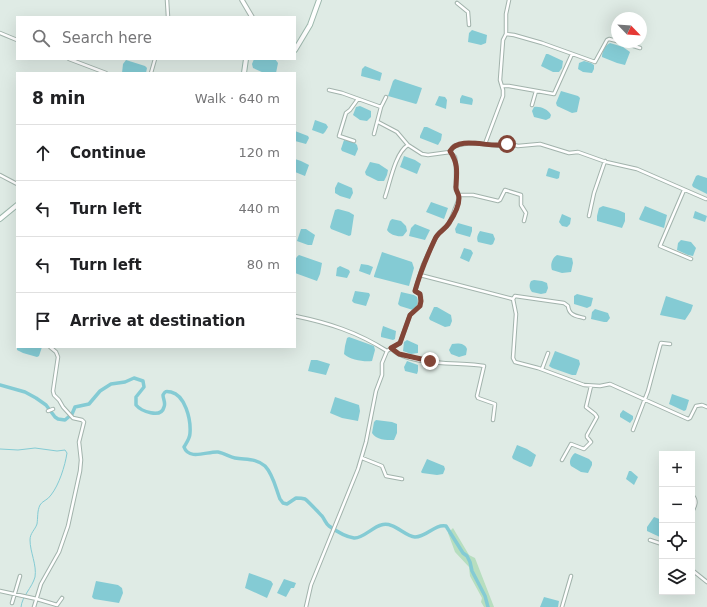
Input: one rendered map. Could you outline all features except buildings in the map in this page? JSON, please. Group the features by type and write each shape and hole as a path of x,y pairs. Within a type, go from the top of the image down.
{"main road":[{"path":"296,48 310,24 319,0"},
{"path":"244,72 246,60"},
{"path":"0,219 16,206"}],"street":[{"path":"167,0 168,16"},
{"path":"242,0 251,16"},
{"path":"485,144 502,102 503,90 500,76 503,40 506,34 506,14 509,0"},
{"path":"457,3 468,12 469,24"},
{"path":"0,33 16,40"},
{"path":"506,34 508,33 531,40 595,62 606,40 611,40"},
{"path":"502,86 554,94 572,54"},
{"path":"71,60 103,72"},
{"path":"151,72 155,60"},
{"path":"329,90 381,107"},
{"path":"532,105 536,91"},
{"path":"374,134 381,107 386,97"},
{"path":"354,141 339,136 346,113 358,99"},
{"path":"378,122 397,132 408,145 428,156 450,152 451,149 457,144 475,143 501,146 507,144 518,146 540,144 568,153 578,152 637,169 706,199"},
{"path":"385,197 398,158 404,147 408,145"},
{"path":"306,607 311,585 336,526 362,458 374,397 382,375 382,363 387,351 400,343 410,315 420,306 420,294 415,291 420,275 435,238 446,228 458,201 456,190 455,157 450,152"},
{"path":"589,216 594,193 605,161"},
{"path":"0,175 16,183"},
{"path":"458,195 473,195 498,201 500,200 504,190 522,195 521,205 526,213 524,221"},
{"path":"684,190 660,246 690,259"},
{"path":"420,275 513,299 517,296 564,303 568,306 571,314 584,318"},
{"path":"513,299 516,314 514,360 517,362 577,384 591,386 610,384 688,419 696,406 702,405 707,407"},
{"path":"296,316 330,324 363,337 387,351"},
{"path":"633,430 645,400 660,346 662,343 670,344"},
{"path":"34,607 41,584 58,552 67,530 80,471 81,460 79,442 84,422 82,420 72,418 53,394 58,357 56,352 51,348"},
{"path":"391,348 399,354 423,360 484,366 477,396 478,398 496,404 493,420"},
{"path":"542,370 548,353"},
{"path":"562,460 571,444 583,450 590,443 587,436 597,417 586,407 591,386"},
{"path":"48,412 52,409"},
{"path":"362,458 382,466 386,476 402,479"},
{"path":"650,540 659,543"},
{"path":"695,572 707,582"},
{"path":"12,603 20,576"},
{"path":"562,607 571,576"},
{"path":"0,592 57,605 62,598"}],"green space":[{"path":"453,528 469,555 475,558 494,607 484,607 481,602 482,598 470,576 469,567 455,552 448,533"}],"water":[{"path":"472,30 487,35 486,43 481,45 468,42 469,33"},
{"path":"610,43 611,48 624,48 630,52 625,65 602,57 604,49"},
{"path":"546,54 563,61 562,68 559,72 553,72 541,66"},
{"path":"126,60 145,66 147,68 146,72 122,72 123,64"},
{"path":"254,60 276,60 278,63 276,72 262,72 253,68 252,64"},
{"path":"584,61 594,65 592,73 583,72 578,69 579,63"},
{"path":"365,66 382,73 380,81 361,76 362,69"},
{"path":"395,79 422,88 416,104 388,96"},
{"path":"561,91 580,98 577,112 572,113 557,106 556,103"},
{"path":"462,95 472,98 472,105 460,103"},
{"path":"439,96 445,97 447,100 446,109 435,105"},
{"path":"360,106 371,111 371,117 367,121 360,120 353,115 356,107"},
{"path":"534,107 546,110 551,115 550,118 546,120 534,117 532,111"},
{"path":"315,120 326,124 328,127 323,134 312,130"},
{"path":"424,127 442,134 438,145 420,138"},
{"path":"296,131 308,136 309,138 306,144 296,141"},
{"path":"344,140 354,142 357,145 358,149 355,156 342,151 341,149"},
{"path":"404,156 421,164 417,174 400,167"},
{"path":"296,159 309,165 305,176 296,172"},
{"path":"370,162 379,164 388,170 384,181 378,181 366,175 365,172"},
{"path":"549,168 560,172 559,178 557,179 546,176"},
{"path":"698,175 707,178 707,194 693,187 692,185 696,176"},
{"path":"338,182 352,188 353,193 350,199 335,193 335,188"},
{"path":"431,202 448,208 444,219 426,212"},
{"path":"603,206 625,213 625,221 622,228 597,221 599,208"},
{"path":"645,206 667,215 664,228 639,219"},
{"path":"338,209 354,215 351,235 349,236 331,229 330,227 335,210"},
{"path":"695,211 707,216 705,222 693,218"},
{"path":"562,214 571,218 570,224 567,227 562,226 559,222"},
{"path":"392,219 401,221 406,226 407,231 403,236 394,235 387,230"},
{"path":"458,223 472,227 470,237 456,233 455,229"},
{"path":"415,224 430,230 425,240 409,236 411,228"},
{"path":"301,229 306,229 315,235 312,245 297,241"},
{"path":"480,231 493,234 495,239 493,244 491,245 477,241"},
{"path":"681,240 691,242 696,248 693,256 677,250 678,243"},
{"path":"464,248 471,250 473,253 469,262 460,258"},
{"path":"382,252 412,262 414,268 409,286 374,277"},
{"path":"299,255 322,263 317,281 296,273 297,257"},
{"path":"557,255 572,258 573,263 571,272 562,273 552,270 552,262"},
{"path":"361,264 373,267 370,275 359,271"},
{"path":"340,266 349,270 350,272 347,278 336,276 337,268"},
{"path":"534,280 547,283 548,288 546,293 541,294 532,292 530,285 531,281"},
{"path":"355,291 369,293 370,295 366,306 354,303 352,301"},
{"path":"401,292 417,297 418,301 413,310 398,304"},
{"path":"577,294 593,298 591,306 587,308 574,304 574,296"},
{"path":"666,296 693,305 685,320 660,315"},
{"path":"434,307 437,307 451,315 452,321 450,326 445,327 430,320 429,318"},
{"path":"595,309 608,313 610,318 607,322 591,319 592,312"},
{"path":"383,326 396,331 395,339 393,340 381,337"},
{"path":"349,337 374,346 375,350 372,361 357,360 344,354 347,338"},
{"path":"407,340 418,345 418,353 411,354 403,351 404,342"},
{"path":"452,344 465,346 467,349 466,355 459,357 451,354 449,350"},
{"path":"17,348 42,348 39,356 37,357 17,350"},
{"path":"555,351 579,360 580,364 576,375 572,375 549,366"},
{"path":"311,360 317,360 330,364 326,375 308,371"},
{"path":"407,361 418,365 417,374 405,371 404,367"},
{"path":"672,394 689,400 686,410 684,411 669,404"},
{"path":"335,397 359,405 360,411 358,421 342,418 330,413"},
{"path":"623,410 633,416 630,423 620,417"},
{"path":"376,420 397,424 397,433 394,440 382,439 376,437 372,433 374,422"},
{"path":"517,445 536,455 532,466 530,467 513,459 512,457"},
{"path":"575,453 589,459 592,462 588,473 581,472 571,466 570,461"},
{"path":"427,459 444,466 445,469 443,474 437,475 422,473 421,472"},
{"path":"629,471 638,477 634,485 626,479"},
{"path":"654,517 659,519 659,537 647,531 647,527"},
{"path":"249,573 271,581 273,584 267,598 245,588"},
{"path":"284,579 296,583 294,588 291,588 286,597 277,593"},
{"path":"96,581 118,585 122,588 123,593 119,603 94,599 92,597"},
{"path":"544,597 559,601 558,607 540,607"}],"waterway":[{"path":"0,385 25,392 46,405 55,417 65,420 72,414 75,407 89,404 100,391 111,384 125,382 134,378 143,381 144,387 136,397 136,405 142,410 151,413 159,413 165,406 164,393 168,391 176,394 186,408 188,415 190,435 184,447 186,451 190,454 218,452 233,457 254,460 262,463 268,469 283,503 287,504 296,498 305,499 322,516 328,525 342,534 357,538 378,526 386,524 415,537 423,535 438,527 446,526 463,553 467,556 472,571 485,596 488,607"},
{"path":"0,449 18,450 35,448 57,451 65,450 67,453 57,486 50,497 39,507 37,524 30,540 35,568 35,577 23,599 21,607"}],"route":[{"path":"430,361 399,354 391,348 400,343 410,315 420,306 420,294 415,291 423,266 435,238 449,224 458,201 459,197 456,190 457,170 455,157 450,151 457,144 475,143 501,146 507,144"}]}
